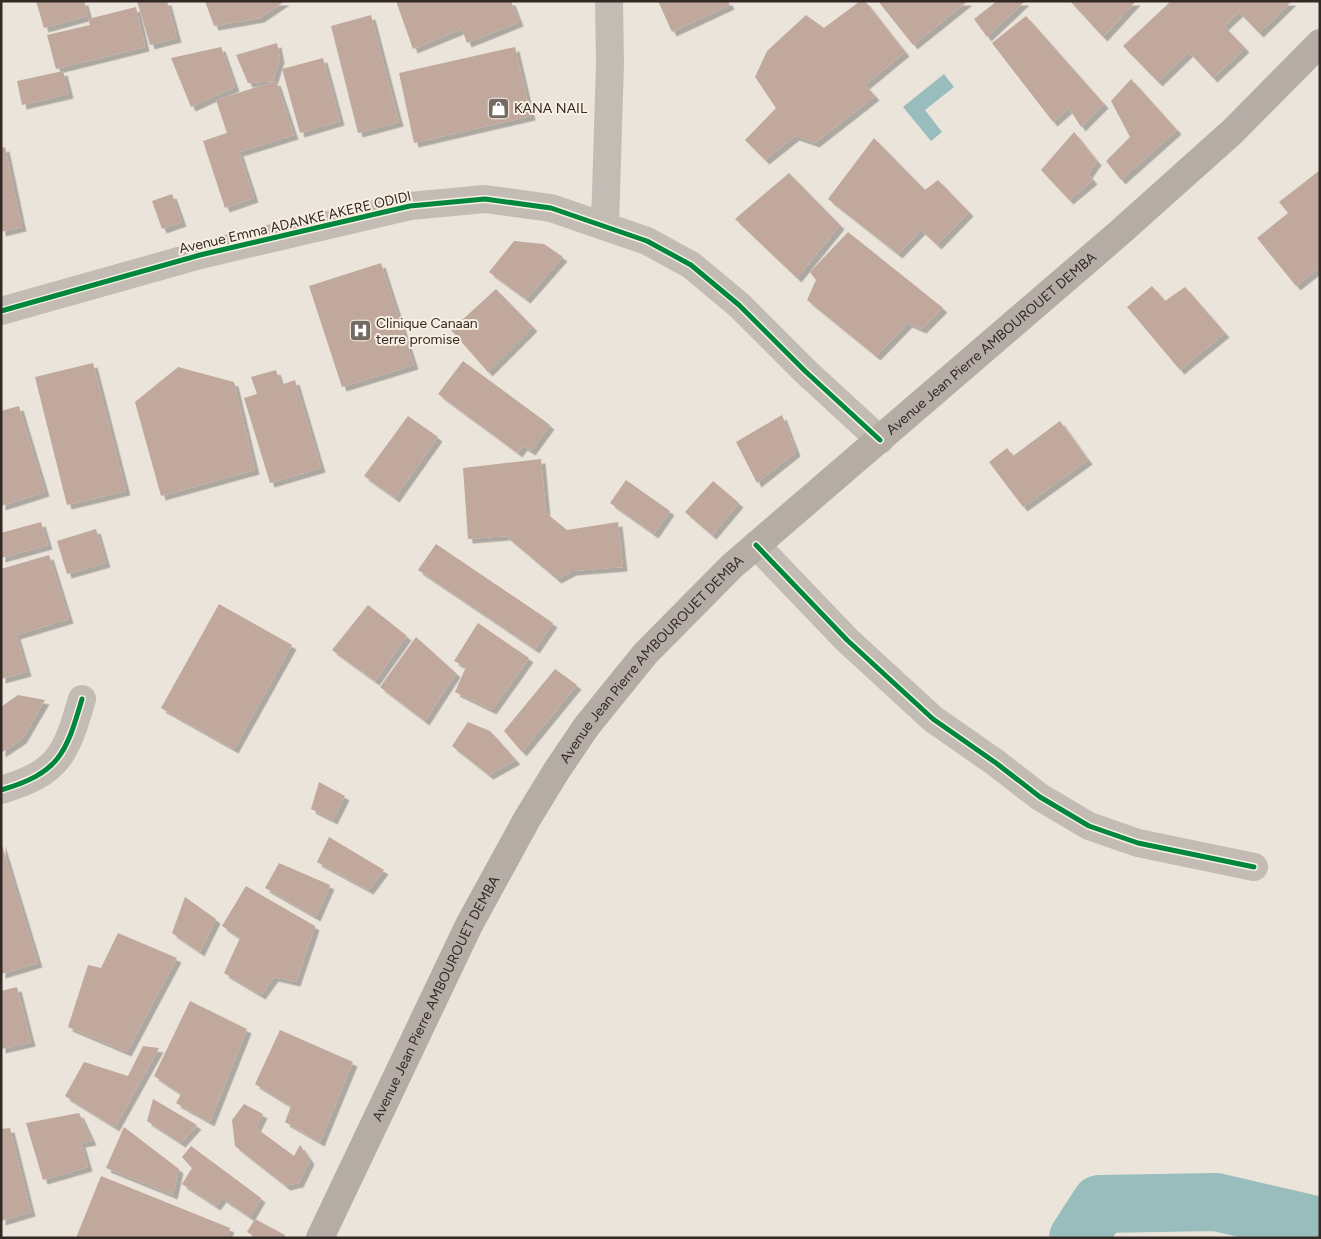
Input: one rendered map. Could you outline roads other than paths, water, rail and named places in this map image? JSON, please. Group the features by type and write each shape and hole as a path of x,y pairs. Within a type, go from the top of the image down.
{"main road":[{"name":"Avenue Jean Pierre AMBOUROUET DEMBA","path":"320,1238 469,925 527,819 586,727 645,654 706,592 756,546 1118,234 1315,57"}],"street":[{"path":"605,225 610,63 609,1"},
{"name":"Avenue Emma ADANKE AKERE ODIDI","path":"1,311 200,255 312,227 410,206 485,199 550,208 648,241 691,265 738,305 805,371 880,440"},
{"path":"756,546 848,640 933,719 996,763 1040,797 1089,826 1138,843 1254,868"},
{"path":"1,790 29,782 49,770 62,754 82,699"}],"water":[{"path":"944,74 954,87 925,110 942,132 931,141 903,107"}],"waterway":[{"path":"1078,1238 1100,1204 1216,1202 1320,1226"}],"place":[{"name":"KANA NAIL","path":"498,108"},
{"name":"Clinique Canaan terre promise","path":"360,331"}]}
